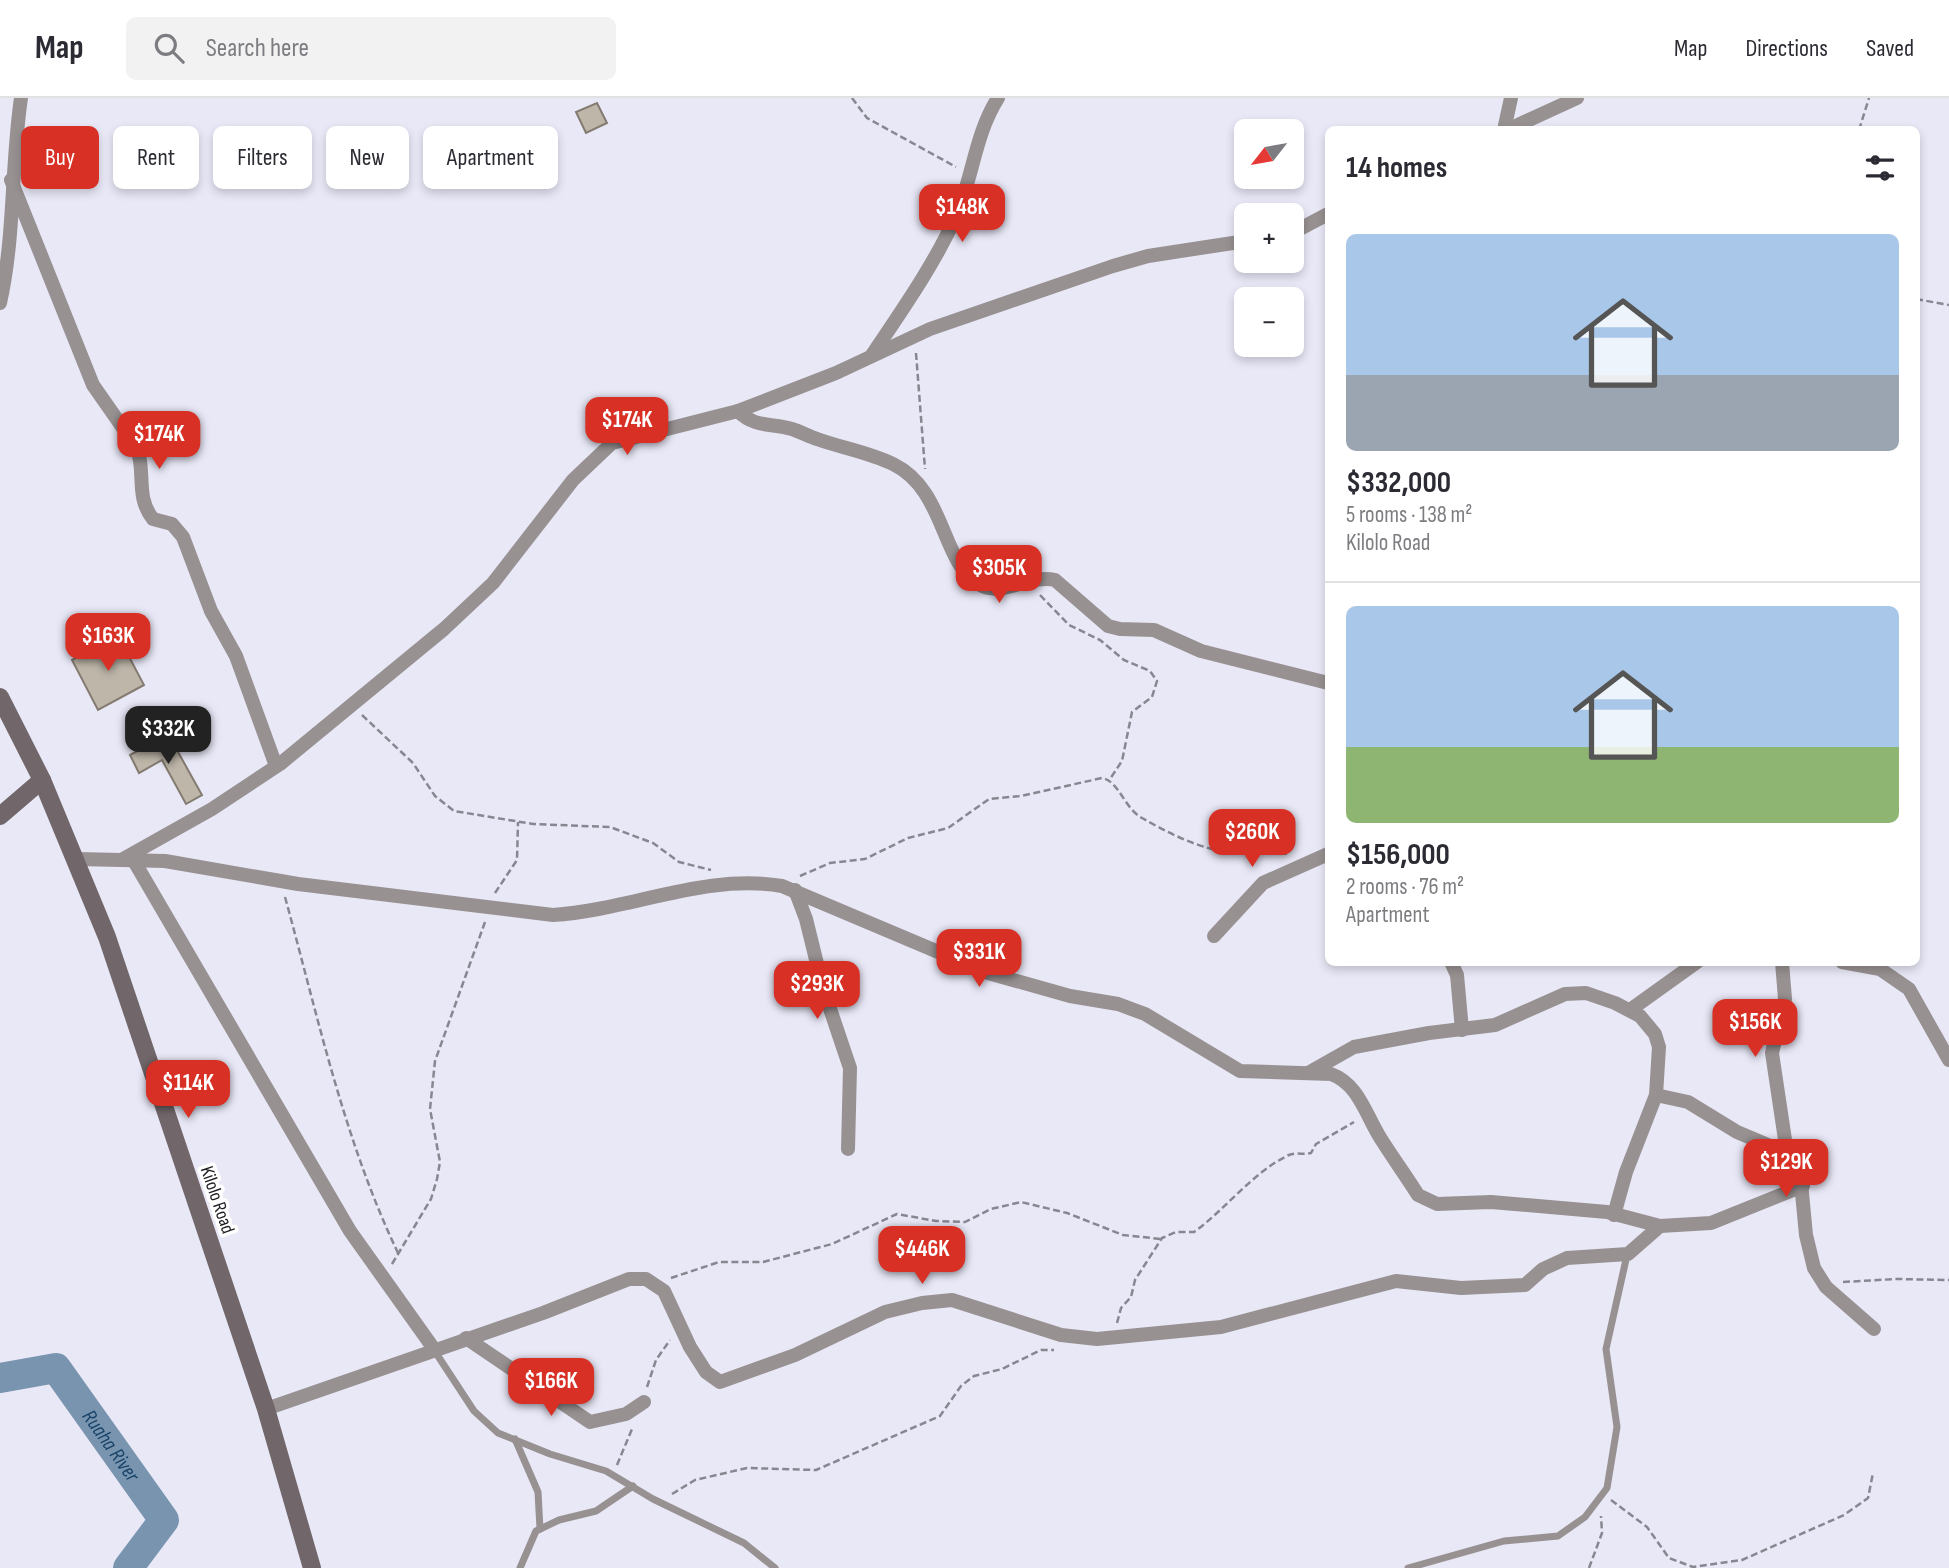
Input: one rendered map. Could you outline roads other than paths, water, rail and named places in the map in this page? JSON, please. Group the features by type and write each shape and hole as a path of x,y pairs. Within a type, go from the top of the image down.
{"main road":[{"name":"Kilolo Road","path":"0,697 42,780 77,859 107,937 266,1409 312,1568"},
{"path":"0,816 42,780"}],"street":[{"path":"0,303 10,245 11,180 21,98"},
{"path":"871,356 935,258 957,213 984,126 998,98"},
{"path":"1506,126 1511,98"},
{"path":"1514,126 1577,98"},
{"path":"11,180 93,385 137,448 144,505 153,519 172,524 183,537 211,611 236,656 276,766"},
{"path":"1304,227 1325,216"},
{"path":"128,860 276,766 444,629 493,583 573,480 612,443 738,411 915,336 1113,266 1148,256 1234,242"},
{"path":"738,411 755,424 789,428 874,455 897,466 924,487 944,533 971,578 982,586 1010,586 1044,578 1055,580 1108,626 1154,630 1201,651 1325,682"},
{"path":"1214,936 1263,883 1324,856"},
{"path":"77,859 165,861 281,881 554,915 593,913 712,885 753,881 789,888 988,973 1070,996 1118,1004 1145,1014 1240,1071 1331,1074 1340,1077 1358,1096 1367,1115 1419,1195 1426,1201 1491,1202 1614,1215 1660,1226 1711,1223 1803,1186"},
{"path":"128,860 320,1181 383,1280 434,1349"},
{"path":"789,888 806,919 823,988 850,1068 848,1149"},
{"path":"1453,966 1457,975 1462,1030"},
{"path":"1630,1010 1691,966"},
{"path":"1782,966 1786,999 1772,1053 1787,1153 1797,1166 1803,1186 1806,1235 1814,1268 1826,1287 1874,1329"},
{"path":"1864,966 1880,969 1909,989 1949,1059"},
{"path":"1305,1075 1354,1046 1505,1022 1565,994 1586,993 1630,1010 1640,1016 1655,1034 1659,1047 1656,1095 1626,1172 1614,1215"},
{"path":"1656,1095 1688,1102 1737,1132 1787,1153"},
{"path":"266,1409 629,1279 646,1279 664,1290 690,1347 706,1372 720,1382 729,1381 795,1355 885,1312 952,1300 1061,1335 1097,1339 1221,1327 1396,1281 1461,1288 1525,1285 1543,1269 1567,1258 1628,1254 1660,1226"},
{"path":"466,1338 590,1422 626,1414 644,1402"}],"lane":[{"path":"1408,1568 1504,1541 1558,1536 1585,1517 1607,1488 1617,1427 1606,1349 1628,1254"},
{"path":"434,1349 486,1424 498,1433 550,1454 606,1471 744,1543 775,1568"},
{"path":"515,1439 538,1492 540,1529"},
{"path":"520,1568 532,1534 559,1520 596,1511 633,1486"}],"waterway":[{"name":"Ruaha River","path":"0,1378 56,1368 164,1520 128,1568"}]}
